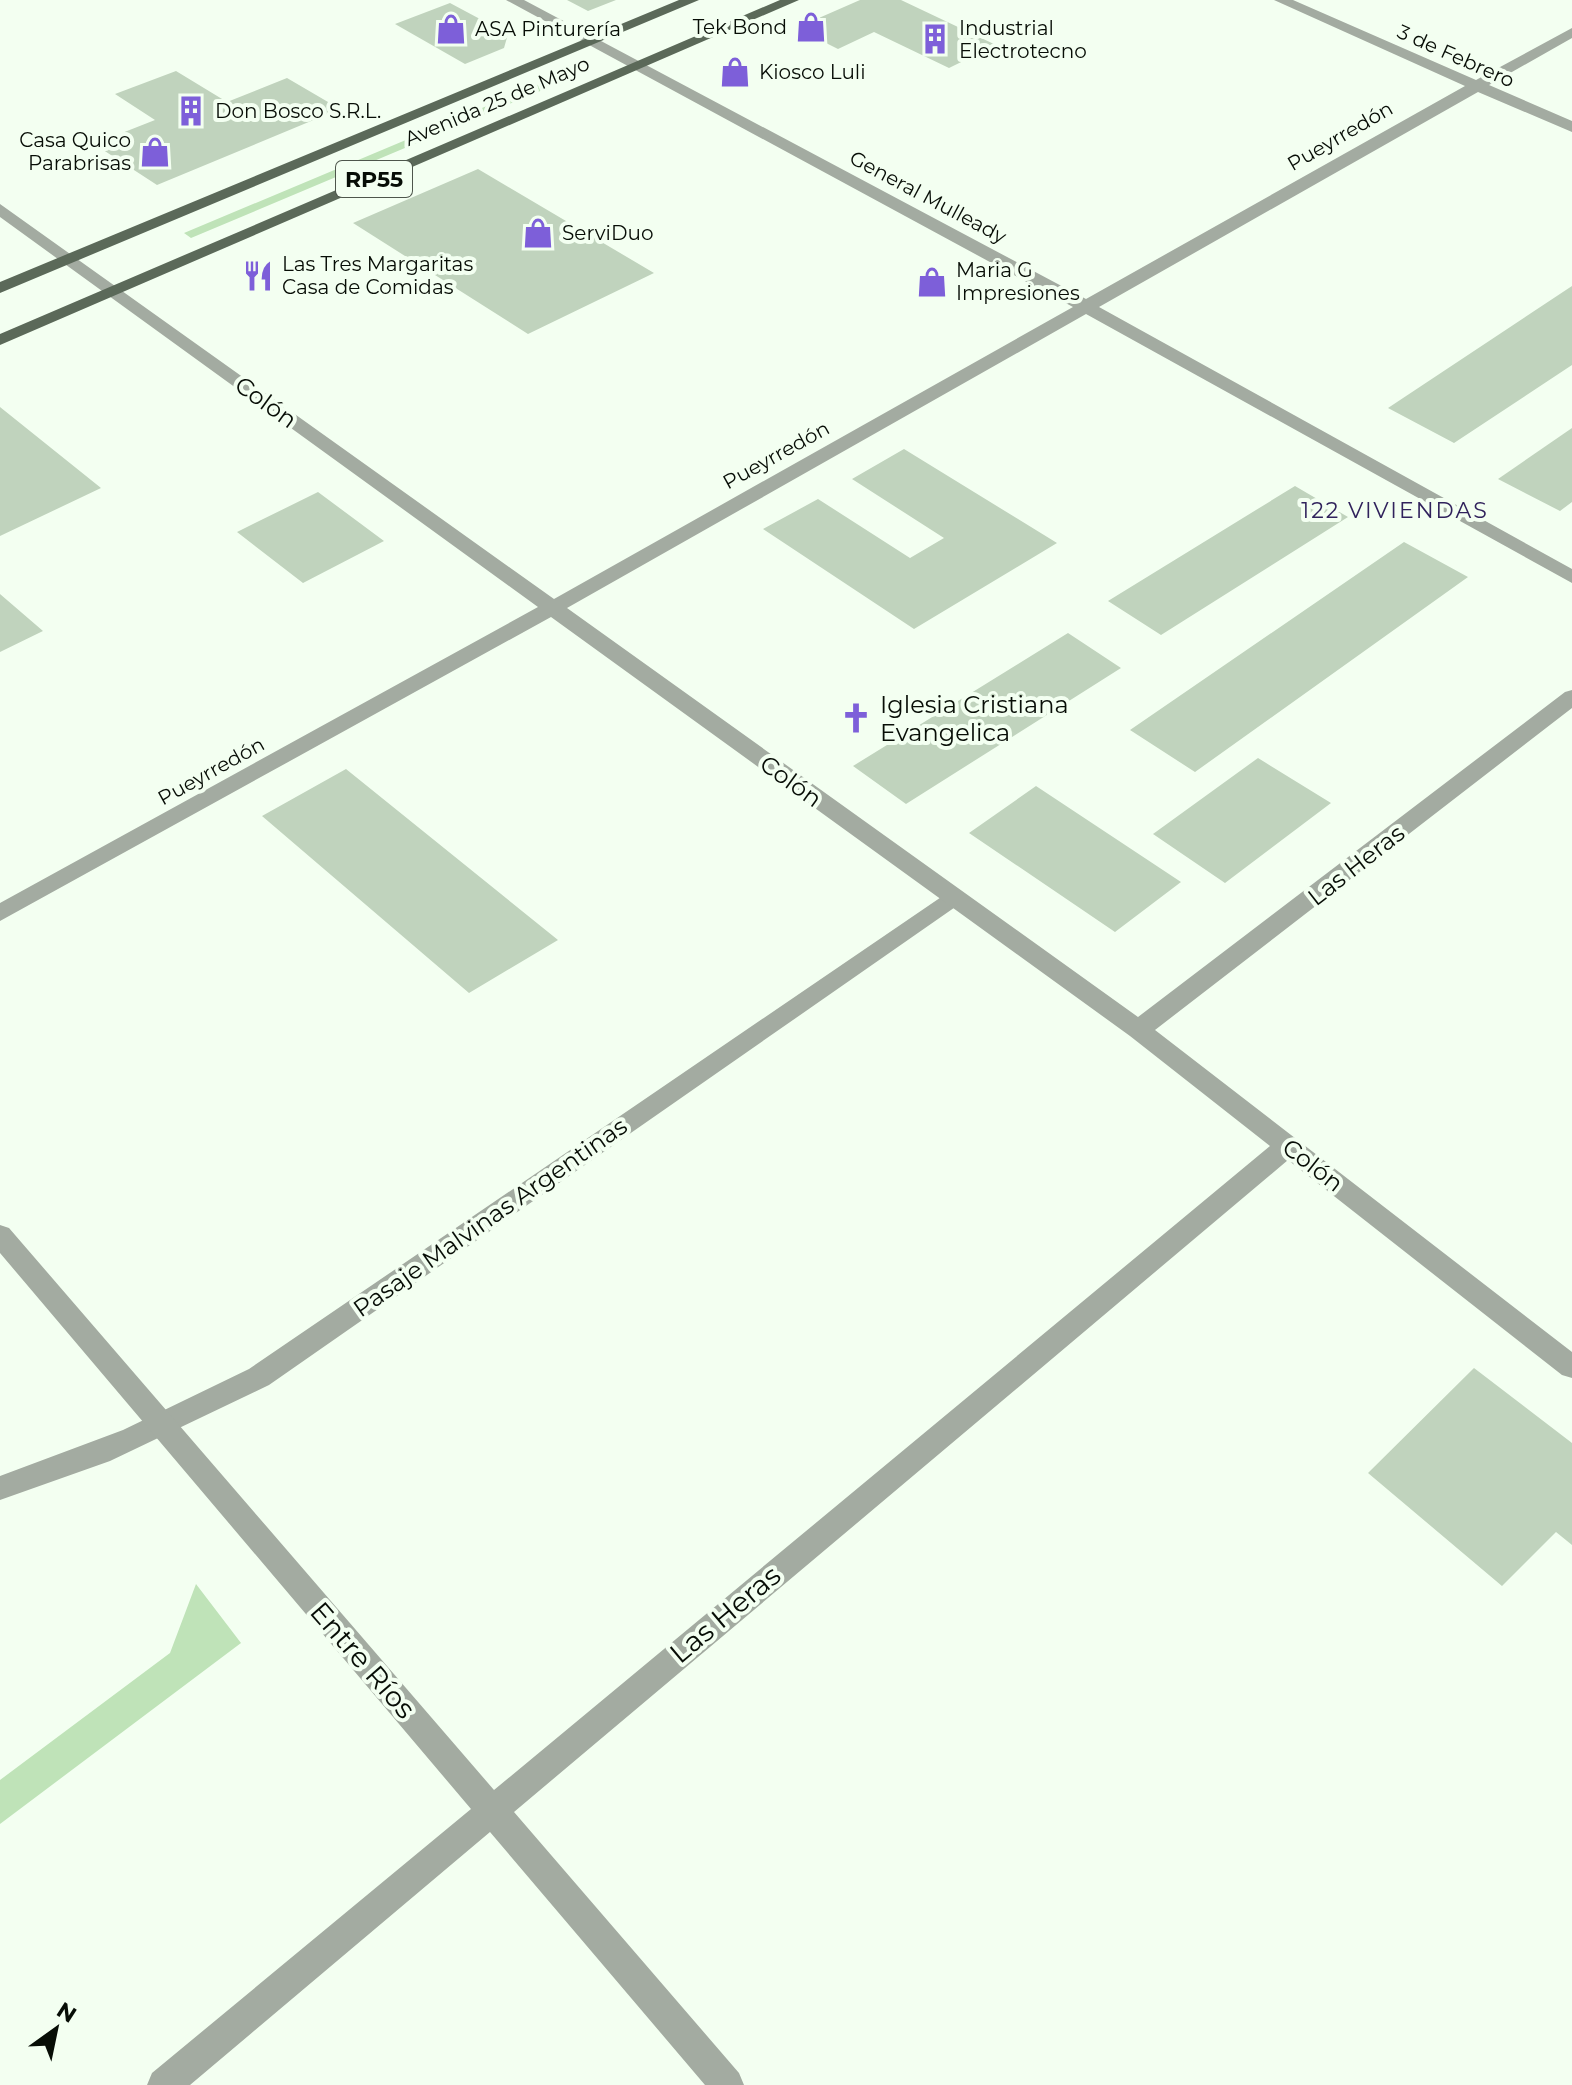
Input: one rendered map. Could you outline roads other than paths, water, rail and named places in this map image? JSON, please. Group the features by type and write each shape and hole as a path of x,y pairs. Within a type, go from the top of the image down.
{"main road":[{"name":"Avenida 25 de Mayo","path":"0,288 692,0"},
{"name":"Avenida 25 de Mayo","path":"0,340 792,0"}],"street":[{"name":"General Mulleady","path":"513,0 1085,306 1572,577"},
{"name":"3 de Febrero","path":"1281,0 1572,127"},
{"name":"Pueyrredón","path":"0,913 552,608 1572,32"},
{"name":"Colón","path":"0,209 1138,1030 1572,1367"},
{"name":"Las Heras","path":"1138,1030 1572,697"},
{"name":"Pasaje Malvinas Argentinas","path":"0,1488 64,1469 161,1427 259,1377 953,897"},
{"name":"Las Heras","path":"164,2085 491,1808 1287,1146"},
{"name":"Entre Ríos","path":"0,1235 161,1427 727,2085"}],"place":[{"name":"Tek Bond","path":"811,27"},
{"name":"ASA Pinturería","path":"451,29"},
{"name":"Industrial Electrotecno","path":"935,39"},
{"name":"Kiosco Luli","path":"735,72"},
{"name":"Don Bosco S.R.L.","path":"191,111"},
{"name":"Casa Quico Parabrisas","path":"155,152"},
{"name":"ServiDuo","path":"538,233"},
{"name":"Las Tres Margaritas Casa de Comidas","path":"258,276"},
{"name":"Maria G Impresiones","path":"932,282"},
{"name":"Iglesia Cristiana Evangelica","path":"856,718"}],"district":[{"name":"122 VIVIENDAS","path":"1395,510"}]}
